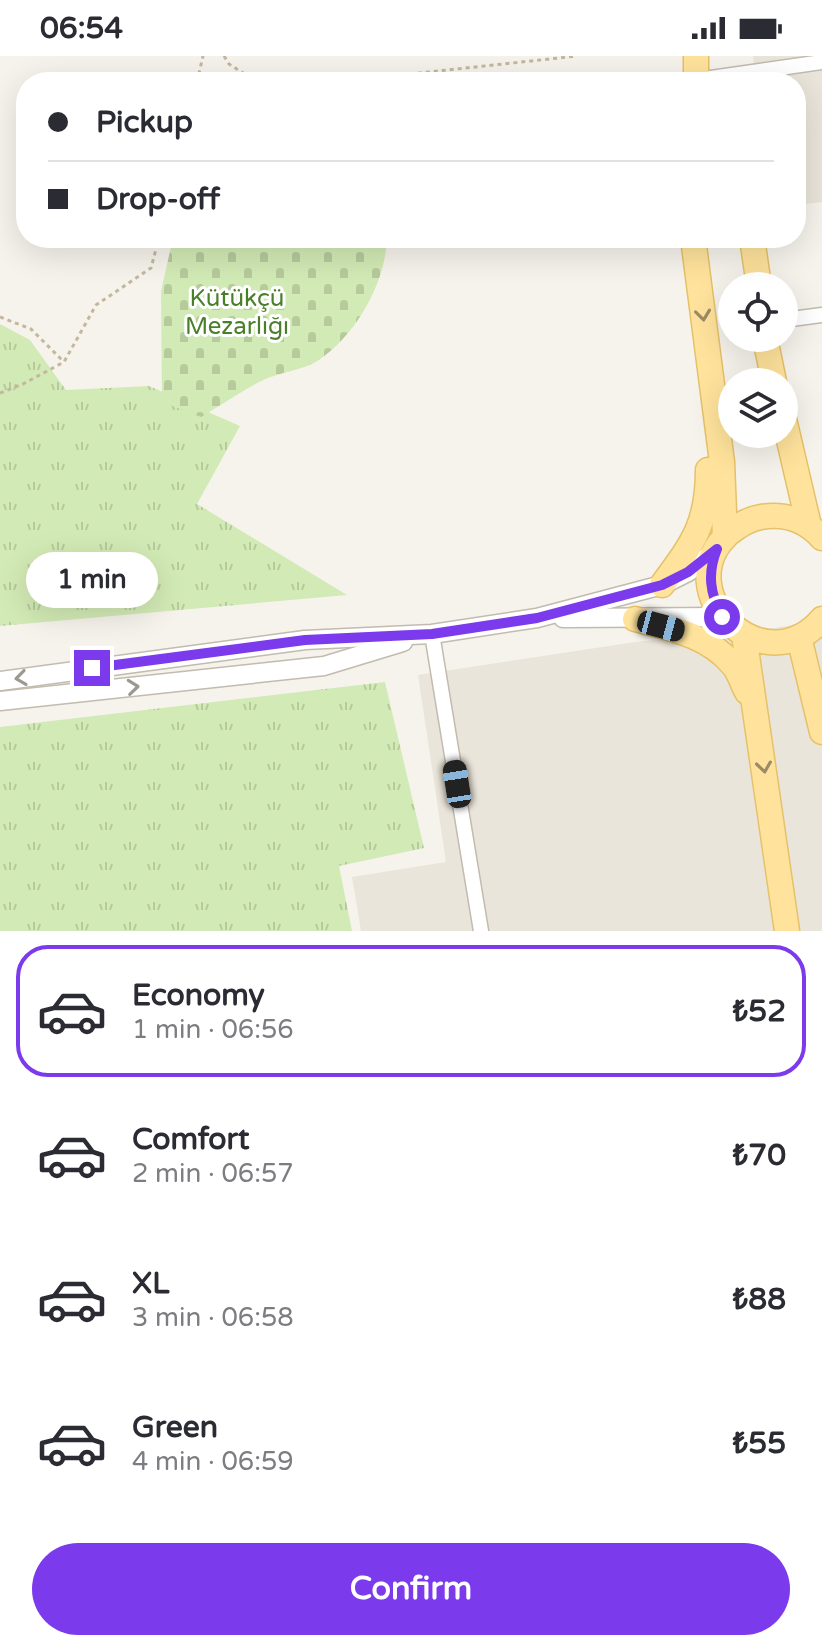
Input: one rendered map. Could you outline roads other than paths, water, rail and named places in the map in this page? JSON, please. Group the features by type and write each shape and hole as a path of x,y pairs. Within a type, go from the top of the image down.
{"main road":[{"path":"694,248 722,462 721,543"},
{"path":"753,248 757,272"},
{"path":"662,585 693,543 708,495 708,355"},
{"path":"798,440 822,496"},
{"path":"792,448 816,532"},
{"path":"816,532 792,518 774,515 756,517 738,525 721,543 712,563 710,582 713,600 722,617 744,635 762,641 781,642 815,626 822,729"},
{"path":"635,619 688,633 712,646 734,665 756,714"},
{"path":"744,635 787,931"}],"street":[{"path":"726,72 822,62"},
{"path":"798,318 822,315"},
{"path":"0,681 305,640 432,634 537,618 662,585 688,572 721,543"},
{"path":"537,618 722,617"},
{"path":"0,701 324,666 432,634"},
{"path":"432,634 481,931"}],"park label":[{"name":"Kütükçü Mezarlığı","path":"237,312"}]}
